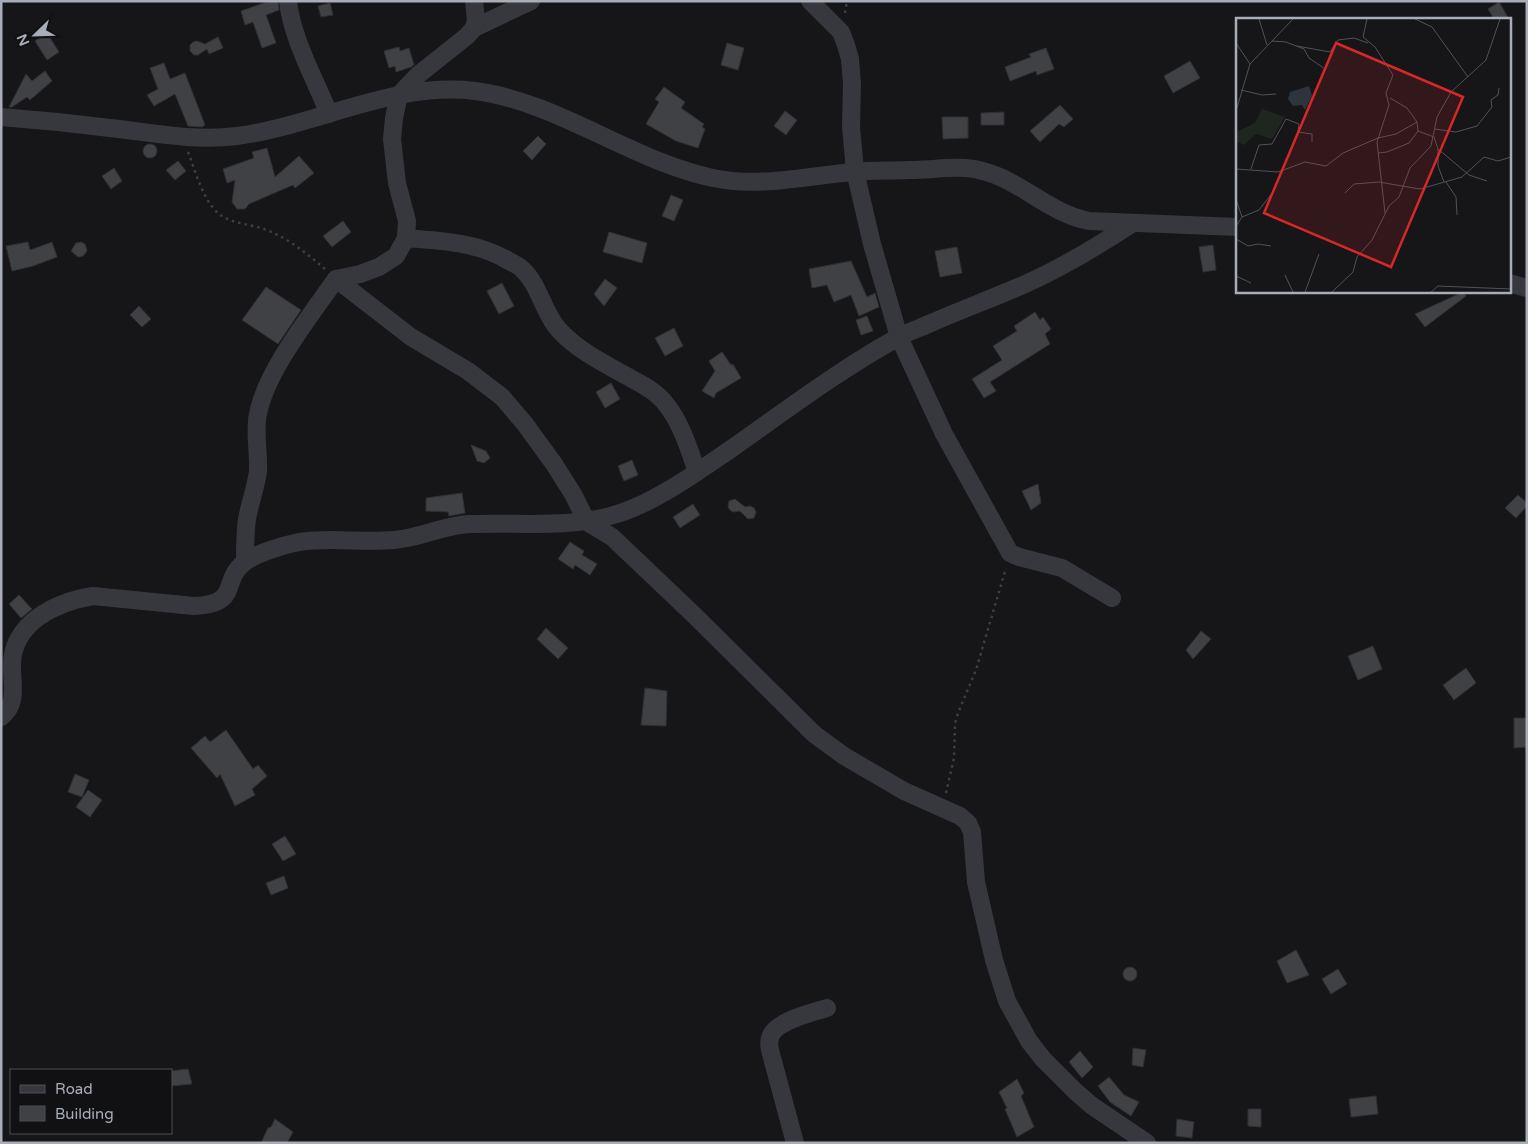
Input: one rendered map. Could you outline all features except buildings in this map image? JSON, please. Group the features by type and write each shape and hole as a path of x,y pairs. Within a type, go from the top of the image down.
{"street":[{"path":"288,1 297,37 329,114"},
{"path":"474,1 476,20 474,28"},
{"path":"245,561 245,538 258,470 256,428 258,413 273,375 336,278 360,274 379,267 396,256 406,238 407,221 397,183 392,139 399,95 418,75 467,36 474,28 531,1"},
{"path":"810,1 841,32 846,45 850,59 852,84 851,127 855,171 872,244 899,337 944,434 1010,553 1062,568 1112,598"},
{"path":"1,117 182,138 234,136 260,132 399,95 440,91 474,91 512,99 543,110 680,169 713,178 740,182 855,171 965,168 985,171 1007,179 1073,218 1089,221 1236,227"},
{"path":"1,718 12,701 14,682 12,667 16,645 32,622 57,606 77,598 93,596 194,606 211,604 218,602 225,596 238,568 245,561 297,542 314,540 366,542 396,540 410,538 443,527 464,524 587,522 619,514 666,492 834,376 899,337 1050,273 1083,255 1133,223"},
{"path":"406,238 452,242 476,247 507,259 522,269 534,286 546,312 558,330 575,344 649,389 665,402 677,421 697,472"},
{"path":"336,278 412,338 468,371 502,397 526,424 554,464 573,494 587,522 612,537 814,734 858,765 904,791 942,810 960,816 968,823 972,832 976,882 994,960 1007,1001 1029,1041 1043,1059 1091,1105 1147,1143"},
{"path":"1510,283 1527,288"},
{"path":"612,537 619,514"},
{"path":"795,1143 769,1040 772,1032 780,1026 827,1008"}],"path":[{"path":"182,138 209,202 218,214 228,219 261,228 289,241 336,278"},
{"path":"942,810 954,758 955,724 976,670 1010,553"}]}
